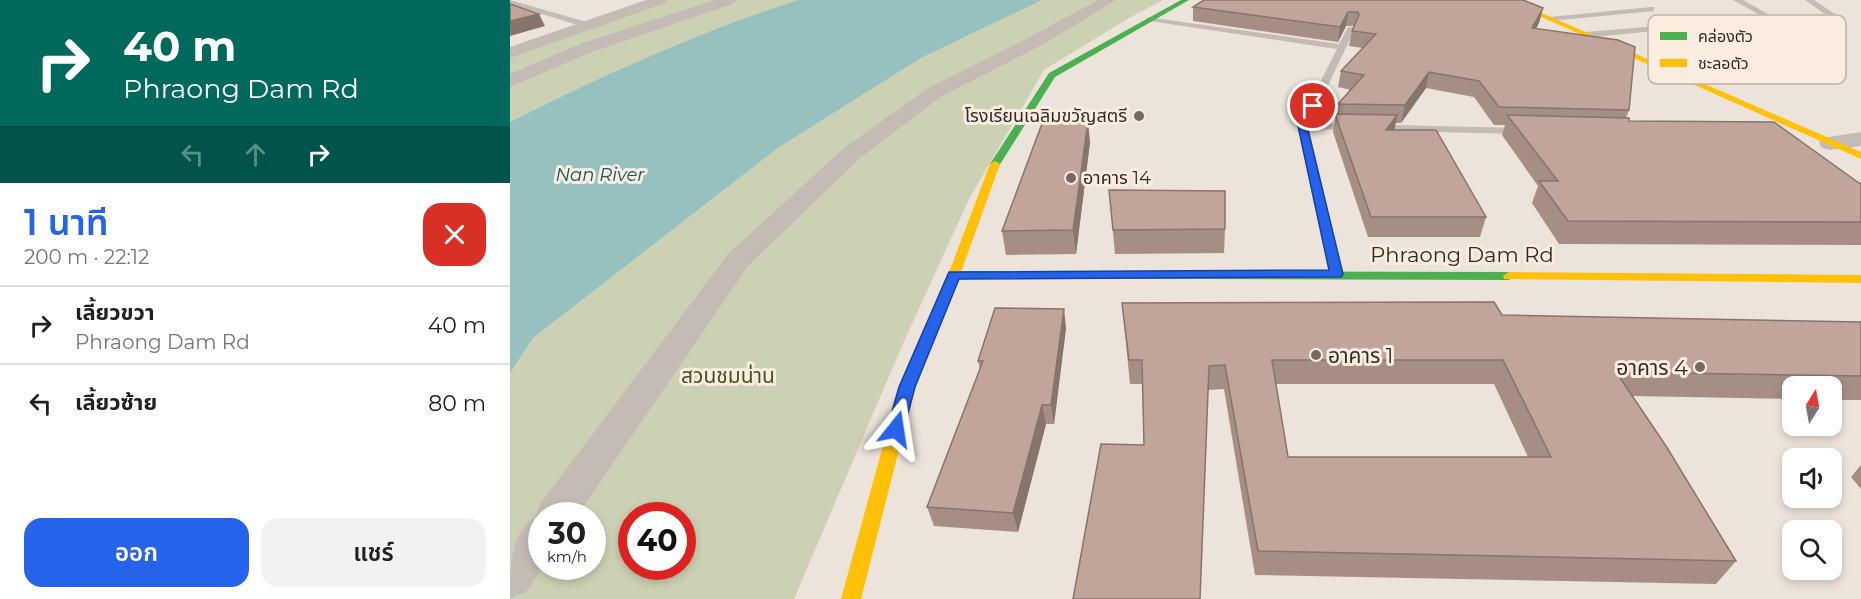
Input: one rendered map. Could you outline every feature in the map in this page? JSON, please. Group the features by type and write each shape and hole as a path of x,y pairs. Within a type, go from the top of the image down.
{"street":[{"path":"510,53 660,0"},
{"path":"510,81 586,48 730,0"},
{"path":"564,502 738,260 852,153 935,92 1038,40 1109,0"},
{"path":"850,599 907,387 954,275 995,163 1052,75 1186,0"},
{"path":"1506,0 1648,63"},
{"path":"1696,84 1861,156"},
{"path":"1830,143 1861,139"},
{"name":"Phraong Dam Rd","path":"954,275 1336,274 1861,279"},
{"path":"510,578 528,553"}],"lane":[{"path":"1737,0 1765,15"},
{"path":"1809,0 1832,15"},
{"path":"510,2 587,25"},
{"path":"1550,19 1652,9"},
{"path":"1150,19 1342,47"},
{"path":"1336,274 1302,126 1351,29"},
{"path":"1585,35 1648,29"},
{"path":"1302,126 1538,131"}],"green space":[{"path":"662,0 798,0 652,55 510,122 510,53"},
{"name":"สวนชมน่าน","path":"1042,0 1163,0 1044,70 969,199 902,346 794,599 510,599 510,373 533,338 778,148 921,58"}],"water":[{"name":"Nan River","path":"798,0 1042,0 921,58 778,148 533,338 510,373 510,122 652,55"}],"building":[{"path":"1204,0 1523,0 1543,8 1532,28 1618,40 1635,47 1629,110 1499,107 1479,81 1429,72 1405,105 1338,104 1364,75 1341,71 1376,34 1352,31 1359,15 1358,12 1348,12 1340,27 1193,7"},
{"path":"510,4 539,14 510,21"},
{"path":"1335,114 1397,115 1386,130 1436,130 1486,217 1371,217"},
{"path":"1507,115 1629,118 1629,121 1774,122 1861,183 1861,222 1568,221 1539,181 1558,181"},
{"path":"1043,121 1088,121 1073,230 1002,231"},
{"path":"1109,190 1225,191 1225,229 1113,230"},
{"path":"1494,302 1502,315 1861,322 1861,376 1616,372 1666,446 1736,561 1258,551 1225,365 1209,366 1200,599 1073,599 1101,444 1144,445 1142,360 1129,360 1122,303","holes":["1272,360 1503,360 1551,457 1288,457"]},
{"path":"995,308 1064,309 1051,405 1042,405 1013,513 927,507 983,361 978,361"}],"traffic: fast":[{"path":"995,164 1052,75 1186,0"},
{"path":"954,275 1509,276"}],"traffic: slow":[{"path":"1506,0 1648,62"},
{"path":"1697,84 1861,156"},
{"path":"851,599 907,387 954,275 995,164"},
{"path":"1509,276 1861,279"}],"place":[{"name":"โรงเรียนเฉลิมขวัญสตรี","path":"1139,116"},
{"name":"อาคาร 14","path":"1071,178"},
{"name":"อาคาร 1","path":"1316,355"},
{"name":"อาคาร 4","path":"1700,367"}],"route":[{"path":"896,429 907,387 954,275 1336,274 1308,144 1302,126 1313,106"}]}
